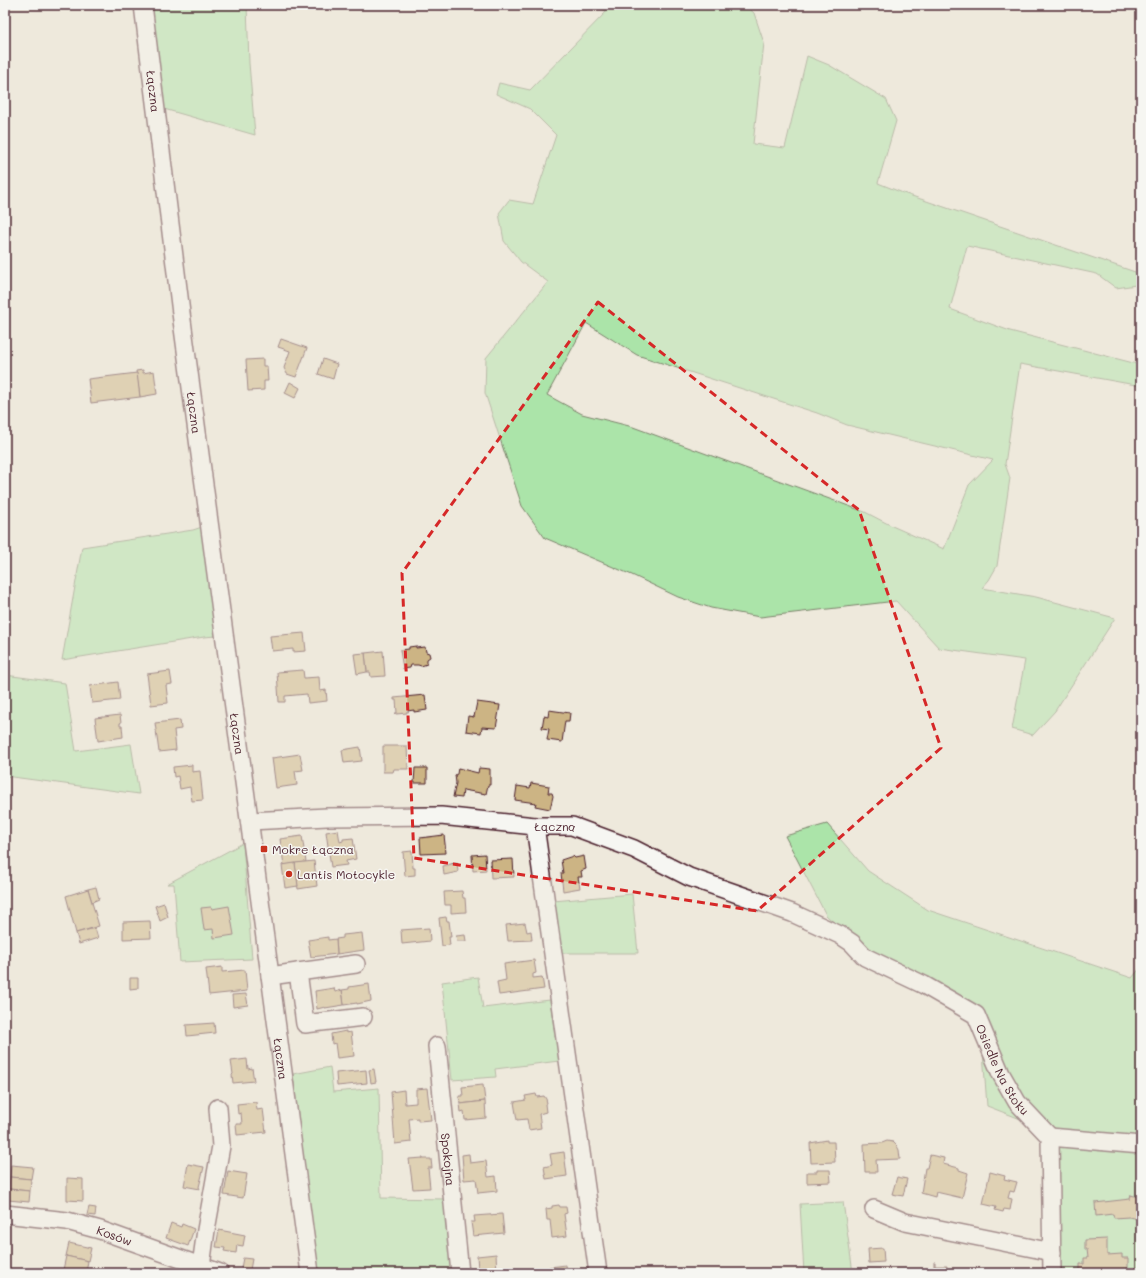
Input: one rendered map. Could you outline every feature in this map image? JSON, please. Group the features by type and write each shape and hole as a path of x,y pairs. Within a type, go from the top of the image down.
{"street":[{"name":"Łączna","path":"143,5 182,321 310,1273"},
{"name":"Łączna","path":"250,821 327,817 441,816 535,826 572,826 634,849 689,876 792,913 840,935"},
{"path":"535,826 598,1273"},
{"name":"Osiedle Na Stoku","path":"840,935 852,943 865,957 924,985 976,1015 1001,1074 1017,1102 1050,1138"},
{"path":"270,976 356,964"},
{"path":"298,972 305,1024 363,1018"},
{"name":"Spokojna","path":"437,1046 460,1273"},
{"path":"201,1266 221,1146 218,1108"},
{"path":"1052,1273 1050,1138 1141,1145"},
{"path":"874,1209 905,1222 1052,1252"},
{"name":"Kosów","path":"5,1214 67,1221 100,1230 220,1273"}],"highlighted area":[{"path":"598,302 859,510 941,748 757,911 414,858 402,573"}],"green space":[{"path":"148,5 247,5 249,63 255,135 164,109"},
{"path":"587,5 745,5 754,13 764,43 753,144 785,148 807,56 829,65 886,99 896,121 878,183 903,193 1141,274 1136,285 1116,288 1097,274 967,246 950,309 1010,331 1141,365 1141,386 1020,364 1005,464 1010,478 997,566 989,580 982,588 1036,597 1115,618 1055,711 1033,735 1012,729 1025,660 939,648 896,601 760,617 711,608 678,597 632,575 545,538 522,506 485,393 486,358 548,282 521,262 504,241 499,213 509,200 533,204 556,135 530,109 496,94 499,83 530,90 607,11","holes":["586,323 637,355 817,413 847,425 993,460 969,485 944,549 892,526 865,512 633,427 582,414 547,395"]},
{"path":"202,527 216,636 62,660 82,547 193,530"},
{"path":"5,675 65,683 76,751 131,744 139,794 5,776"},
{"path":"827,824 868,871 928,910 1132,978 1141,967 1141,1138 1067,1137 987,1106 980,1013 886,973 826,915 785,836"},
{"path":"243,843 252,959 180,962 174,884 167,884"},
{"path":"632,894 638,953 561,953 553,901"},
{"path":"478,977 483,1008 550,1000 559,1061 495,1069 496,1077 452,1080 442,982"},
{"path":"330,1067 333,1092 379,1088 381,1198 447,1199 454,1273 318,1273 293,1074"},
{"path":"1058,1145 1141,1152 1141,1273 1057,1273"},
{"path":"843,1202 853,1273 804,1273 800,1204"}],"building":[{"path":"281,339 307,348 296,377 287,374 284,368 290,351 278,347"},
{"path":"263,359 263,366 267,366 268,381 264,381 264,390 248,391 246,360"},
{"path":"323,359 337,364 333,379 318,374"},
{"path":"143,370 143,373 154,371 157,394 140,397 136,371"},
{"path":"137,373 140,397 91,403 88,379"},
{"path":"290,382 300,388 295,398 285,393"},
{"path":"304,633 306,651 293,652 293,649 272,651 270,636"},
{"path":"416,646 416,648 425,647 426,652 429,653 430,657 427,659 427,664 421,666 411,665 410,668 403,669 400,650 409,649 409,647"},
{"path":"383,651 385,676 371,677 370,672 367,672 365,653"},
{"path":"365,653 367,672 357,674 354,654"},
{"path":"303,670 304,678 319,677 320,691 326,690 327,701 308,703 307,694 285,696 285,702 279,702 277,672"},
{"path":"170,671 172,684 166,685 168,703 151,705 147,674"},
{"path":"118,682 120,700 92,703 90,686"},
{"path":"425,695 427,710 414,712 414,710 407,711 407,713 396,714 395,713 397,713 396,700 394,700 394,698"},
{"path":"477,702 500,705 496,728 482,727 481,733 466,731 468,716 474,717"},
{"path":"549,710 570,713 569,721 565,721 562,742 547,740 549,729 542,728 544,716 548,717"},
{"path":"120,715 120,726 122,726 123,737 98,741 95,718"},
{"path":"180,720 181,729 174,730 176,750 159,752 155,723"},
{"path":"383,746 407,746 408,769 394,769 393,772 383,772"},
{"path":"360,747 362,761 344,763 342,750"},
{"path":"300,754 303,770 295,771 297,785 276,788 272,758"},
{"path":"192,765 192,772 200,771 203,800 192,801 190,787 180,789 178,776 174,777 173,767"},
{"path":"415,768 427,768 427,783 414,783"},
{"path":"458,768 478,773 479,768 490,769 490,785 488,785 486,794 463,790 462,798 453,797 456,783 455,775 457,774"},
{"path":"531,783 549,786 548,793 552,793 553,796 550,809 535,806 536,803 515,800 517,786 530,788"},
{"path":"338,830 340,842 343,841 343,839 353,838 356,859 346,861 347,865 331,867 326,832"},
{"path":"444,835 446,853 421,854 420,838"},
{"path":"302,836 306,862 284,865 280,839"},
{"path":"412,851 415,875 405,876 403,852"},
{"path":"485,854 486,870 473,871 472,855"},
{"path":"573,856 575,858 584,856 586,869 581,871 582,877 578,877 580,888 563,891 561,860"},
{"path":"513,859 514,877 491,878 490,860"},
{"path":"314,861 317,886 298,889 295,863"},
{"path":"295,863 298,886 285,888 282,865"},
{"path":"457,863 458,872 444,875 443,866"},
{"path":"96,887 99,899 92,902 88,889"},
{"path":"88,889 99,926 76,933 66,896"},
{"path":"462,891 463,898 465,898 466,912 451,913 451,905 445,905 444,892"},
{"path":"164,903 168,917 160,921 155,906"},
{"path":"229,906 234,935 214,938 213,929 204,930 201,908 211,907 212,909"},
{"path":"446,917 447,921 449,921 451,937 449,937 450,945 442,946 439,918"},
{"path":"150,921 151,938 123,939 123,922"},
{"path":"525,923 527,932 531,931 532,940 508,941 506,925"},
{"path":"95,928 98,938 79,944 76,933"},
{"path":"429,928 430,941 402,944 401,930"},
{"path":"362,933 364,950 337,954 336,939 343,938 343,935"},
{"path":"465,935 466,941 457,941 456,936"},
{"path":"328,937 328,940 336,939 337,954 311,957 308,940"},
{"path":"534,960 536,973 533,974 533,978 542,977 544,989 499,995 497,982 506,980 504,964"},
{"path":"222,967 222,972 245,970 247,991 209,995 206,969"},
{"path":"130,978 138,978 138,988 130,989"},
{"path":"369,984 371,1001 344,1005 342,990 349,989 349,987"},
{"path":"334,988 335,992 342,990 344,1005 317,1009 315,991"},
{"path":"246,994 248,1005 233,1007 232,995"},
{"path":"214,1023 215,1033 187,1036 186,1025"},
{"path":"346,1031 346,1033 351,1032 354,1056 337,1058 335,1043 332,1044 331,1034"},
{"path":"247,1059 248,1069 252,1068 254,1081 233,1083 231,1061"},
{"path":"374,1069 376,1082 371,1083 369,1070"},
{"path":"366,1070 367,1083 337,1086 336,1073"},
{"path":"483,1085 485,1101 460,1104 459,1096 463,1096 462,1087"},
{"path":"427,1088 431,1120 418,1121 418,1118 409,1119 411,1142 395,1144 391,1092 404,1090 405,1104 416,1103 416,1089"},
{"path":"536,1094 537,1097 544,1096 546,1099 546,1112 539,1114 541,1128 529,1130 527,1119 517,1120 514,1102 526,1100 525,1096"},
{"path":"485,1101 486,1118 465,1120 464,1111 461,1112 460,1104"},
{"path":"256,1102 257,1110 263,1109 266,1132 237,1135 236,1124 242,1124 241,1113 238,1114 237,1104"},
{"path":"827,1140 827,1142 834,1142 835,1162 811,1163 810,1143"},
{"path":"887,1141 893,1142 897,1146 900,1159 876,1160 877,1172 865,1172 864,1144 882,1143"},
{"path":"564,1152 567,1176 546,1179 544,1167 552,1165 550,1154"},
{"path":"469,1154 470,1163 486,1161 488,1177 496,1176 497,1191 478,1193 476,1179 464,1180 462,1155"},
{"path":"930,1155 944,1158 943,1164 959,1168 959,1170 968,1173 962,1198 936,1192 935,1197 921,1193 925,1168 927,1168"},
{"path":"409,1159 431,1159 432,1168 428,1168 430,1188 413,1189"},
{"path":"188,1164 204,1167 199,1187 200,1189 184,1186"},
{"path":"11,1165 33,1167 31,1179 10,1177"},
{"path":"817,1170 830,1170 831,1182 807,1183 807,1172 817,1172"},
{"path":"228,1171 247,1174 243,1198 224,1195"},
{"path":"990,1172 1005,1176 1004,1179 1017,1182 1014,1192 1010,1191 1008,1198 1012,1199 1010,1210 1004,1209 1003,1212 995,1210 996,1207 983,1204"},
{"path":"10,1177 31,1179 30,1191 9,1189"},
{"path":"897,1177 907,1179 903,1196 892,1194"},
{"path":"67,1178 83,1179 83,1201 67,1200"},
{"path":"9,1189 30,1191 29,1202 8,1200"},
{"path":"1131,1195 1141,1198 1137,1219 1129,1217 1114,1218 1113,1214 1096,1216 1095,1203 1130,1199"},
{"path":"559,1205 560,1207 566,1207 567,1213 564,1214 567,1236 552,1238 550,1220 547,1220 546,1209"},
{"path":"89,1207 96,1208 95,1216 87,1215"},
{"path":"502,1214 504,1233 473,1236 471,1222 475,1222 474,1216"},
{"path":"171,1223 181,1227 182,1224 194,1229 188,1246 166,1238"},
{"path":"219,1230 245,1235 243,1246 237,1245 236,1253 224,1251 225,1248 216,1247"},
{"path":"1107,1239 1107,1255 1122,1254 1122,1258 1128,1258 1128,1273 1080,1273 1080,1264 1084,1264 1084,1258 1088,1258 1087,1249 1085,1249 1085,1240"},
{"path":"69,1243 91,1248 88,1261 66,1256"},
{"path":"883,1248 884,1262 869,1263 868,1249"},
{"path":"496,1254 497,1273 477,1273 477,1256"},
{"path":"66,1256 88,1261 86,1273 75,1273 63,1270"},
{"path":"243,1258 252,1259 250,1270 241,1268"},
{"path":"934,1262 935,1266 947,1266 946,1273 934,1273"},
{"path":"566,1265 567,1273 549,1273 549,1267"}],"place":[{"name":"Mokre Łączna","path":"264,849"},
{"name":"Lantis Motocykle","path":"289,874"}]}
